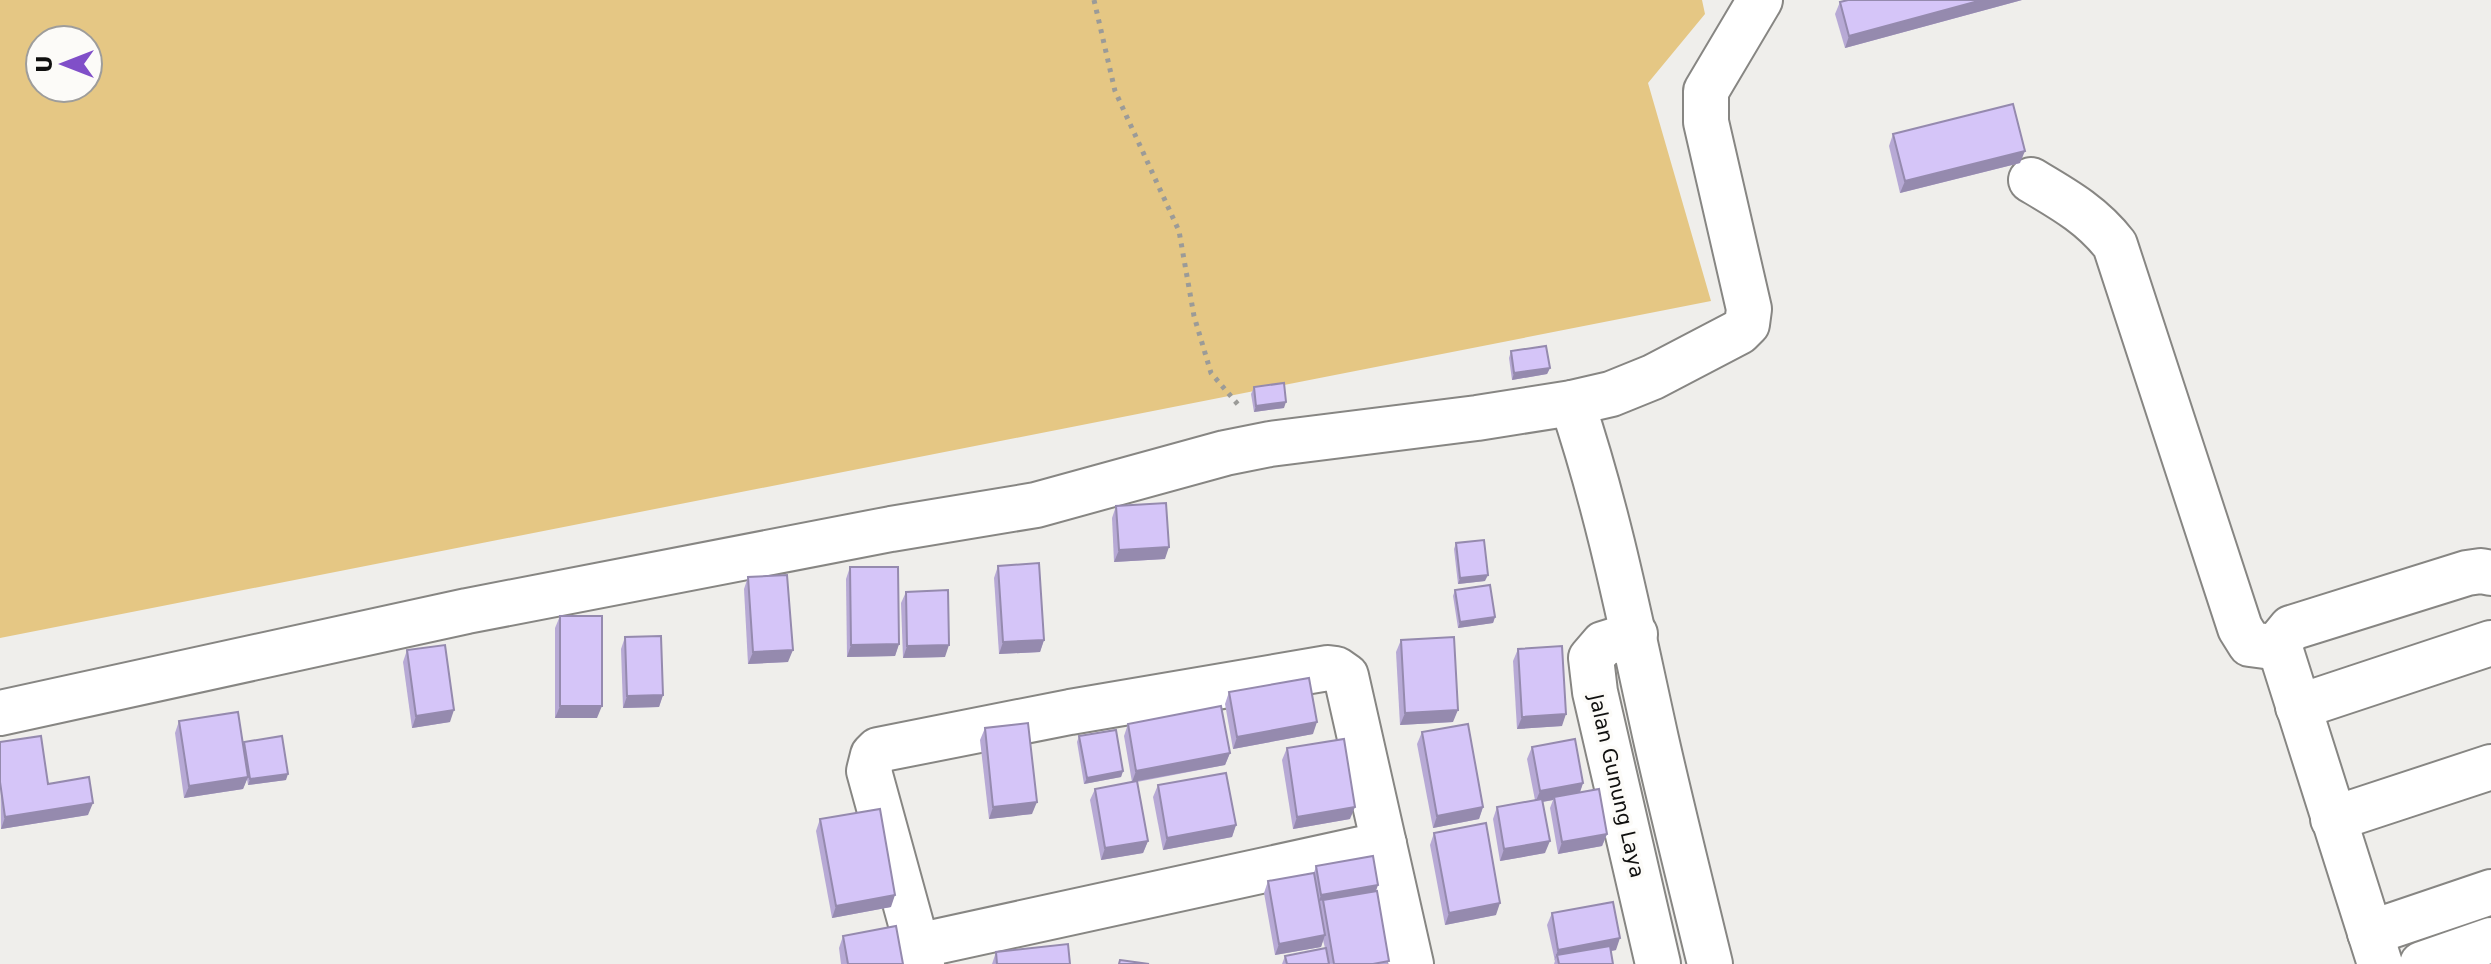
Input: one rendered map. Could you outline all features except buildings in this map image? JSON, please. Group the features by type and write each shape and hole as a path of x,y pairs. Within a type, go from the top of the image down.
{"street":[{"path":"0,713 467,611 891,529 1036,505 1225,453 1270,444 1572,403 1611,394 1653,377 1739,332 1747,324 1749,309 1706,122 1706,91 1760,0"},
{"path":"2031,180 2077,207 2103,229 2115,245 2240,628 2250,644 2280,648"},
{"name":"Jalan Gunung Laya","path":"1572,403 1591,460 1620,638 1656,739 1710,964"},
{"path":"2491,573 2467,573 2291,628 2282,639 2280,648 2375,948 2491,892"},
{"name":"Jalan Gunung Laya","path":"1620,638 1595,650 1591,658 1595,692 1658,964"},
{"path":"2298,707 2491,643"},
{"path":"1384,844 920,955 869,771 873,755 883,749 1070,712 1322,668 1336,669 1346,676 1384,844 1411,964"},
{"path":"2333,819 2491,767"},
{"path":"2422,964 2491,940"}],"path":[{"path":"1094,0 1115,91 1179,231 1194,316 1211,373 1270,444"}],"shaded area":[{"path":"0,0 1702,0 1705,14 1648,83 1711,301 0,638"}]}
